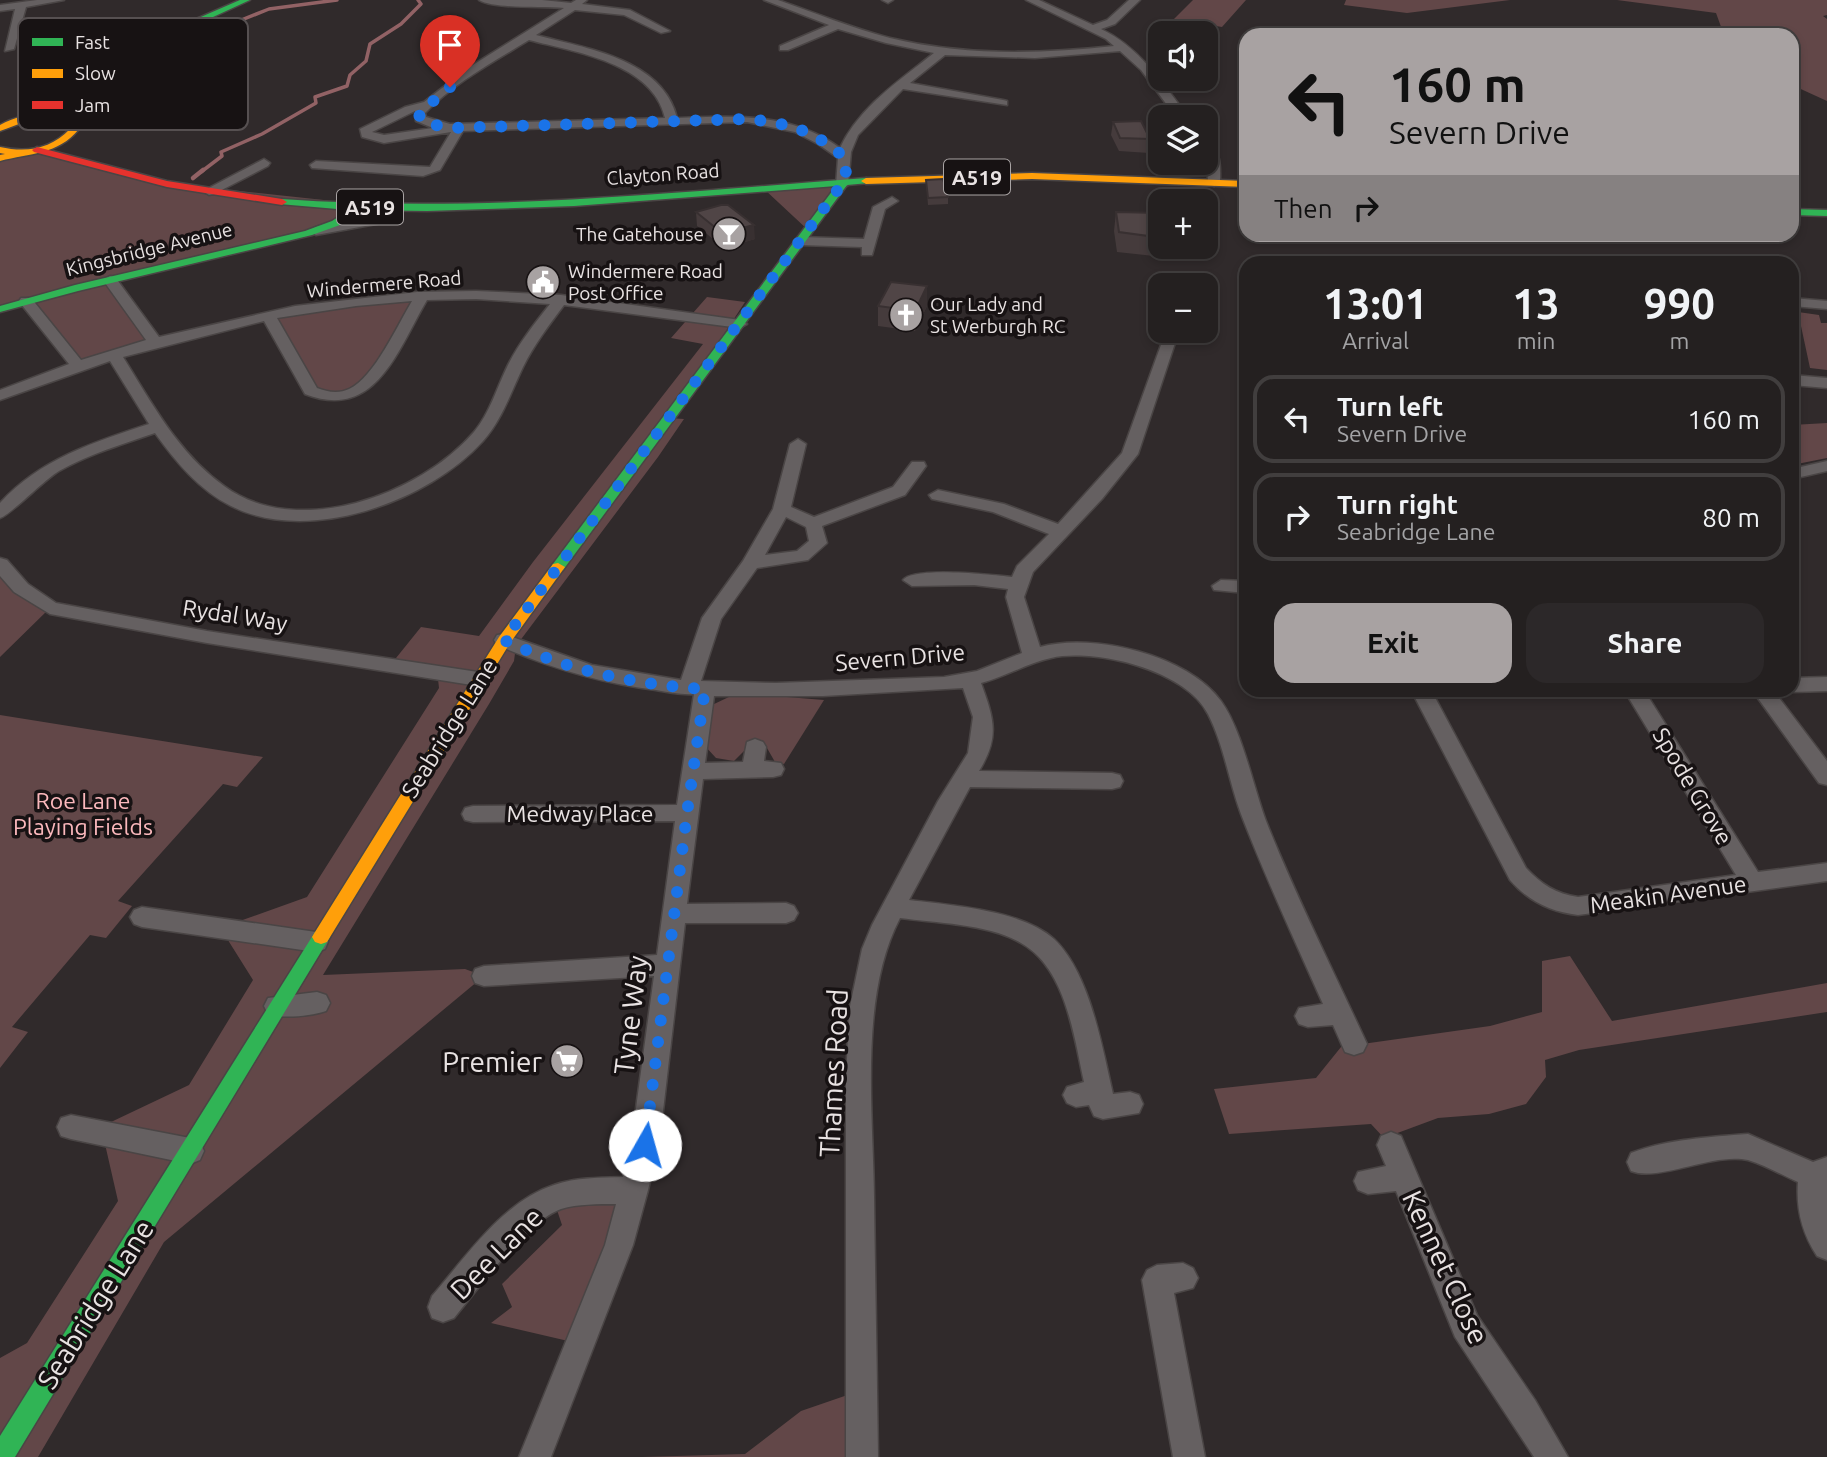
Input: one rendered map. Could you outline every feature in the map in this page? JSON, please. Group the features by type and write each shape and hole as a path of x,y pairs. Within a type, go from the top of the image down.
{"street":[{"path":"0,8 59,0"},
{"path":"201,18 246,0"},
{"path":"484,0 494,3 578,3 626,12 665,31"},
{"path":"769,0 891,42 943,51 1038,56 1123,48"},
{"path":"1031,0 1094,28 1123,48 1145,68 1173,105"},
{"path":"1094,28 1111,22 1135,0"},
{"path":"454,128 426,123 420,119 419,113 485,61 578,3"},
{"path":"9,49 21,7"},
{"path":"784,48 838,24"},
{"path":"526,36 597,56 640,76 653,84 666,99 672,121"},
{"path":"842,184 850,139 875,110 943,51"},
{"path":"902,85 1003,103"},
{"path":"428,104 380,120 366,129 366,134 384,139 454,128 727,118 763,121 805,131 825,140 845,158"},
{"path":"0,120 18,118"},
{"path":"0,128 18,121"},
{"path":"316,165 423,172 434,170 454,128"},
{"path":"74,130 69,139 70,151 87,160"},
{"name":"A519","path":"0,150 29,151 69,139"},
{"path":"825,140 850,139"},
{"path":"0,158 29,151"},
{"name":"Clayton Road","path":"29,151 87,160 164,183 209,191 359,207 455,209 903,179 1051,175 1239,184"},
{"path":"209,191 264,163"},
{"path":"1214,175 1214,182"},
{"name":"Seabridge Lane","path":"1,1457 478,679 504,640 842,184"},
{"path":"801,241 868,248 879,207 892,201"},
{"name":"Kingsbridge Avenue","path":"308,233 325,222 339,206"},
{"name":"Kingsbridge Avenue","path":"308,233 336,223 359,207"},
{"path":"1799,212 1827,213"},
{"name":"Kingsbridge Avenue","path":"0,309 308,233 393,217"},
{"path":"110,280 156,343"},
{"name":"Windermere Road","path":"0,395 78,366 156,343 268,316 352,302 475,295 561,299 740,324"},
{"path":"268,316 312,391 324,397 342,397 361,390 422,297"},
{"path":"115,356 159,426 208,483 244,506 307,514 338,512 388,499 431,478 456,462 481,434 518,361 561,299"},
{"path":"26,302 78,366"},
{"path":"1799,303 1827,305"},
{"path":"1033,655 1014,597 1024,570 1130,454 1168,343"},
{"path":"1799,381 1827,383"},
{"path":"0,513 18,491 43,472 75,455 159,426"},
{"name":"Tyne Way","path":"535,1457 619,1245 645,1145 693,771 696,688 712,618 751,563 782,509 798,444"},
{"path":"814,523 899,491 918,466"},
{"path":"1799,472 1827,466"},
{"path":"939,495 998,508 1061,532"},
{"path":"751,563 802,556 818,543 818,529 814,523 782,509"},
{"name":"Rydal Way","path":"0,564 21,588 50,608 207,637 478,679"},
{"path":"912,580 974,579 1019,584"},
{"path":"1221,586 1239,587"},
{"name":"Severn Drive","path":"504,640 574,666 641,683 696,688 825,690 970,680 1033,655 1070,649 1115,652 1185,680 1199,690 1215,708 1247,802 1354,1044"},
{"name":"Thames Road","path":"862,1457 859,1082 862,1011 874,949 893,907 946,807 979,754 984,736 983,717 970,680"},
{"path":"1799,685 1827,684"},
{"name":"Meakin Avenue","path":"1425,697 1518,874 1539,895 1566,905 1578,906 1827,872"},
{"name":"Spode Grove","path":"1638,697 1752,883"},
{"path":"1767,697 1827,777"},
{"path":"693,771 763,769 755,747"},
{"path":"965,779 1112,781"},
{"name":"Medway Place","path":"473,814 687,813"},
{"path":"893,907 982,922 1031,936 1051,953 1067,977 1088,1093 1103,1107 1130,1104"},
{"path":"674,914 786,914"},
{"path":"142,918 316,942"},
{"path":"484,976 668,965"},
{"path":"277,1006 317,1003"},
{"path":"1308,1016 1341,1014"},
{"path":"71,1127 190,1151"},
{"name":"Kennet Close","path":"1391,1145 1466,1326 1552,1457"},
{"path":"1641,1162 1698,1150 1748,1146 1820,1172 1809,1201 1817,1232 1827,1246"},
{"path":"1368,1181 1405,1177"},
{"name":"Dee Lane","path":"443,1307 526,1216 553,1199 590,1191 634,1190"},
{"path":"1183,1278 1157,1280 1189,1457"}],"green space":[{"path":"1193,0 1246,0 1222,27 1218,26 1218,21 1174,19"},
{"path":"1346,0 1510,0 1407,13 1344,5"},
{"path":"1617,0 1827,0 1827,15 1823,16 1827,19 1827,101 1799,88 1799,28 1721,28 1716,13"},
{"path":"37,150 164,183 398,208 393,217 111,280 156,343 78,366 26,302 0,309 0,158"},
{"path":"842,185 808,230 764,189"},
{"path":"422,297 371,377 342,397 311,391 268,316"},
{"path":"707,297 745,302 669,418 684,419 516,646 514,661 489,704 323,975 465,969 484,976 164,1242 38,1457 0,1457 0,1358 27,1343 118,1201 102,1131 111,1122 189,1085 253,980 226,937 234,923 307,897 439,688 437,670 392,663 421,627 479,636 533,562 703,344 671,338"},
{"path":"1799,312 1819,315 1821,323 1827,323 1827,370 1810,368"},
{"path":"1827,423 1827,458 1799,464 1799,425"},
{"path":"0,562 50,608 0,657"},
{"path":"761,695 824,700 784,764 775,762 763,741 756,739 734,761 716,758 704,745 712,705 731,696"},
{"name":"Roe Lane Playing Fields","path":"0,715 263,757 237,787 223,784 118,901 132,906 106,938 90,935 12,1027 28,1032 0,1068"},
{"path":"1570,956 1612,1021 1827,983 1827,1012 1579,1050 1545,1060 1546,1077 1526,1104 1489,1114 1438,1118 1384,1138 1371,1124 1229,1134 1214,1089 1316,1078 1341,1047 1490,1026 1542,1012 1542,961"},
{"path":"634,1190 581,1344 491,1323 512,1307 502,1284 562,1225 553,1198"},
{"path":"862,1390 862,1457 642,1457 745,1454 801,1411"}],"building":[{"path":"1141,121 1148,139 1120,138 1113,122"},
{"path":"943,179 948,197 928,198 926,180"},
{"path":"728,205 754,225 722,233 696,212"},
{"path":"1116,212 1148,213 1148,236 1119,232"},
{"path":"891,282 927,286 915,311 878,306"}],"waterway":[{"path":"246,18 269,9 337,0"},
{"path":"201,172 222,156 221,152 262,134 316,103 315,97 347,86 350,75 366,61 370,44 401,24 421,4 418,0"},
{"path":"193,178 203,170"}],"traffic: fast":[{"path":"205,18 246,0"},
{"path":"282,202 427,209 500,207 574,204 866,181"},
{"path":"558,567 842,185"},
{"path":"0,309 75,288 308,233 336,223 359,207"},
{"path":"1799,212 1827,213"},
{"path":"1,1457 321,937"}],"traffic: slow":[{"path":"0,128 18,120"},
{"path":"0,150 21,153 41,151 59,143 74,130"},
{"path":"0,158 21,152"},
{"path":"866,181 1032,176 1239,184"},
{"path":"321,937 504,640 558,567"}],"traffic: jam":[{"path":"37,150 167,184 282,202"}],"place":[{"name":"The Gatehouse","path":"729,234"},
{"name":"Windermere Road Post Office","path":"543,282"},
{"name":"Our Lady and St Werburgh RC","path":"906,315"},
{"name":"Premier","path":"567,1061"}],"route":[{"path":"450,87 424,107 419,113 420,119 437,127 450,128 747,119 782,124 805,131 825,140 845,158 846,171 842,184 504,640 574,666 641,683 705,689 645,1145"}]}
